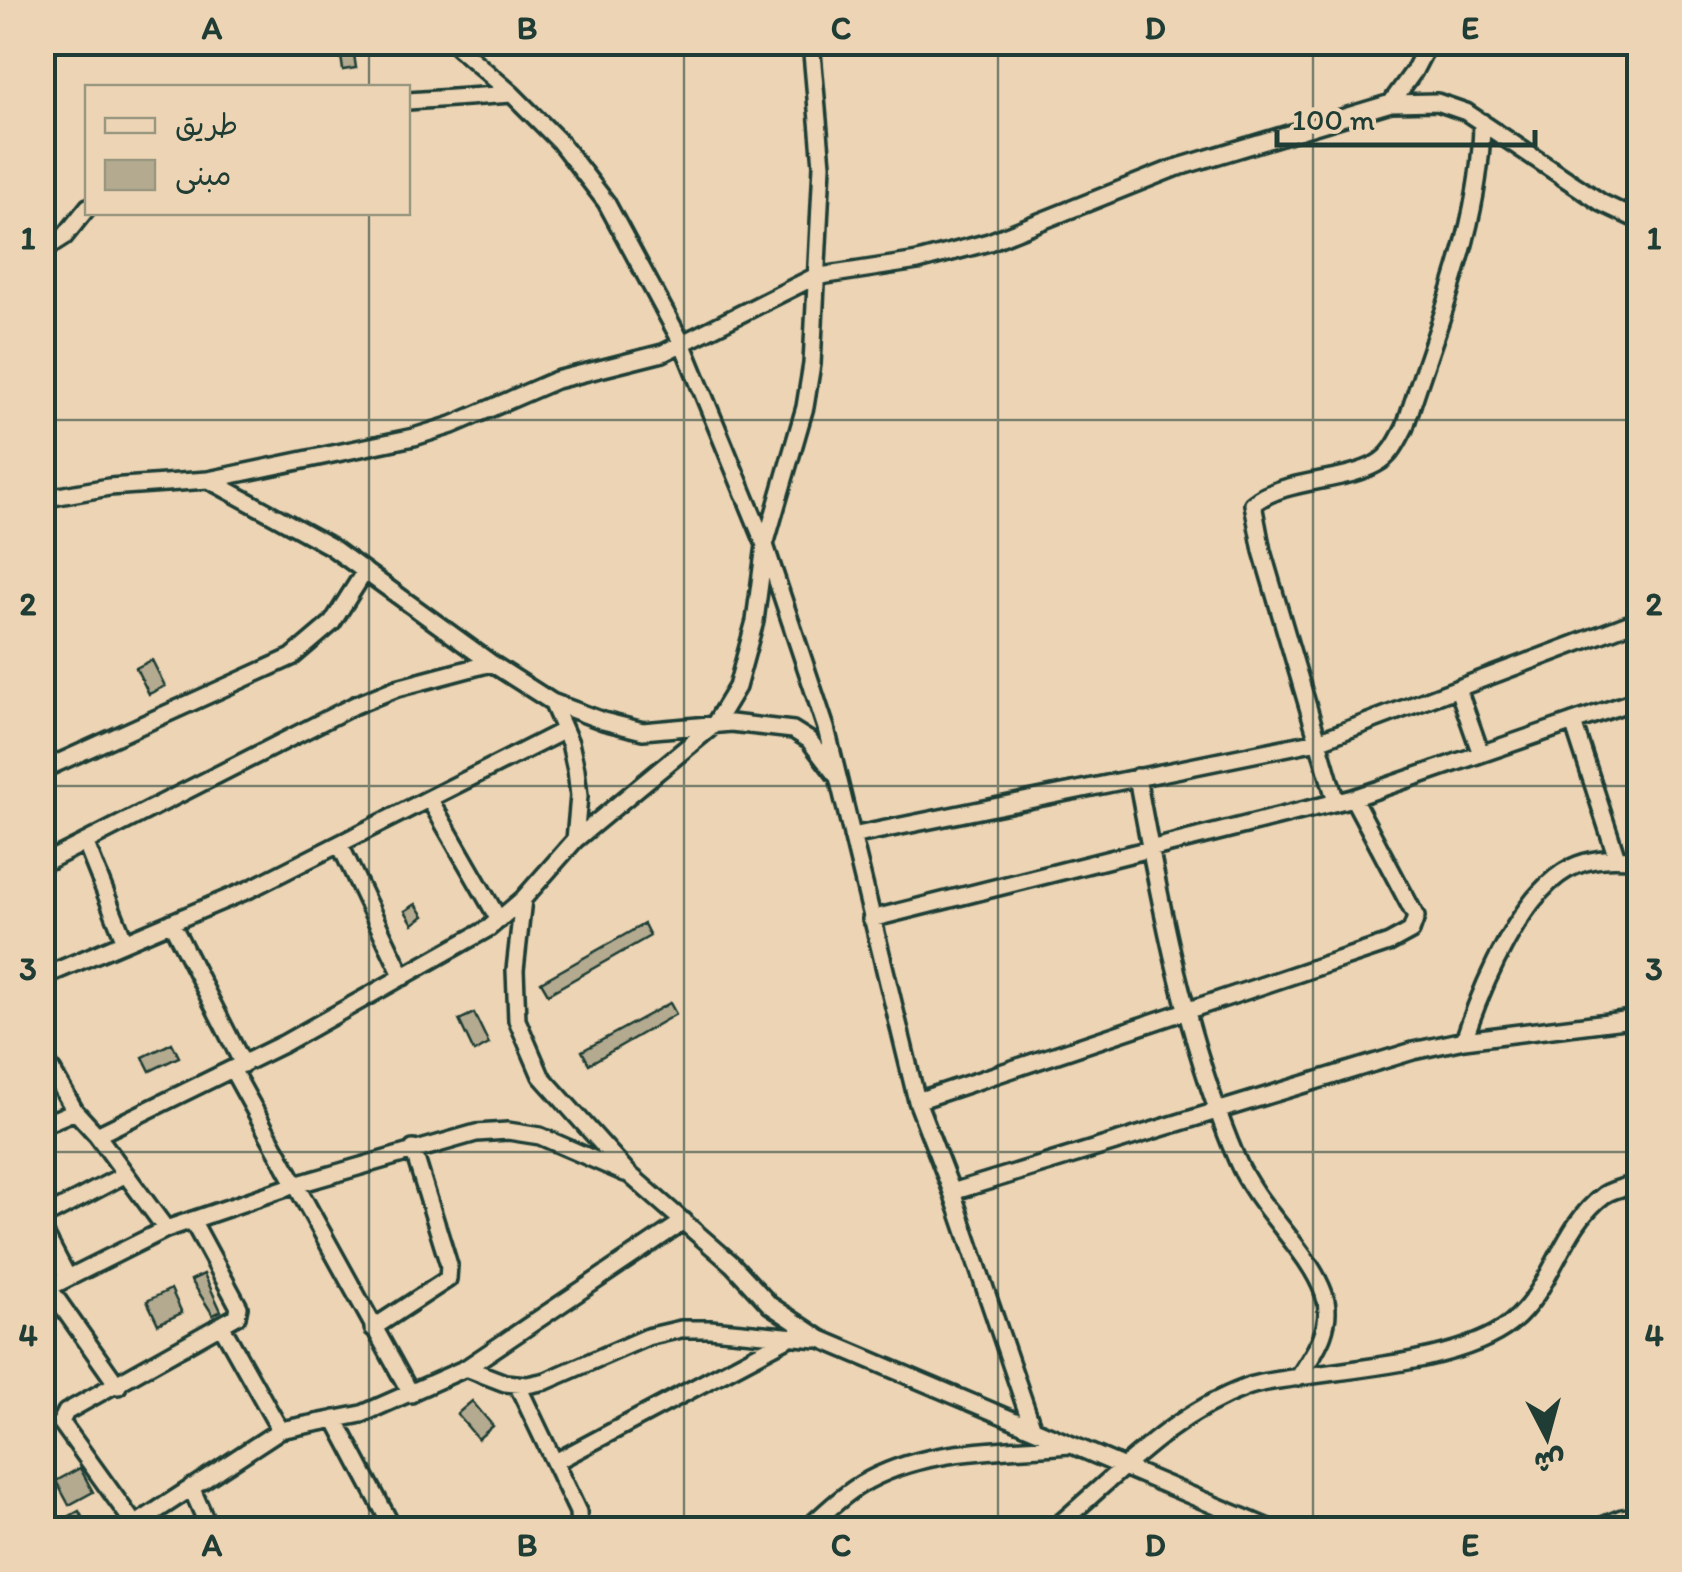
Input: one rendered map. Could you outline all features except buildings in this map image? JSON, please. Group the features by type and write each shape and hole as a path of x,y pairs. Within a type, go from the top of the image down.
{"street":[{"path":"452,42 559,141 606,202 683,344 764,545 826,728 916,1101 952,1192 1032,1426"},
{"path":"97,1135 238,1066 499,920 576,840 714,725 737,687 755,621 764,545 805,406 812,364 822,165 811,42"},
{"path":"1391,102 1429,42"},
{"path":"410,101 512,94"},
{"path":"42,499 109,487 208,480 414,437 452,425 556,380 636,361 683,344 814,276 918,261 989,242 1172,170 1391,102 1437,102 1466,112 1602,203 1640,221"},
{"path":"1336,802 1262,551 1253,504 1281,490 1375,465 1394,449 1405,427 1468,234 1479,179 1482,122"},
{"path":"42,251 64,237 85,211"},
{"path":"208,480 330,546 491,663 552,702 643,731 750,724 793,730 809,740 840,781"},
{"path":"42,770 292,656 332,624 365,571"},
{"path":"852,836 1318,741 1628,624 1640,628"},
{"path":"42,864 354,705 397,688 491,663"},
{"path":"1458,689 1481,754"},
{"path":"871,919 1353,798 1640,699"},
{"path":"552,702 570,743 576,770 576,840"},
{"path":"1573,722 1617,858"},
{"path":"42,978 250,889 562,731"},
{"path":"1137,776 1150,846 1210,1093 1250,1186 1311,1269 1326,1297 1324,1338 1298,1378"},
{"path":"916,1101 1389,943 1411,931 1416,917 1353,798"},
{"path":"430,800 499,920"},
{"path":"86,844 125,942"},
{"path":"340,844 403,977"},
{"path":"1464,1040 1498,954 1524,914 1551,883 1573,866 1617,858 1640,860"},
{"path":"523,899 517,1020 541,1076 628,1174 732,1264 770,1305 822,1339 1123,1464 1250,1524 1274,1530"},
{"path":"171,922 294,1186 412,1394"},
{"path":"952,1192 1219,1112 1338,1071 1464,1040 1640,1018"},
{"path":"42,1054 75,1111 166,1229"},
{"path":"42,1125 75,1111"},
{"path":"118,1386 46,1290 166,1229 413,1149 476,1133 540,1136 628,1174"},
{"path":"374,1328 448,1279 449,1265 413,1149"},
{"path":"42,1218 124,1175"},
{"path":"1056,1528 1123,1464 1195,1410 1250,1386 1418,1359 1473,1343 1510,1324 1540,1292 1575,1225 1606,1194 1640,1183"},
{"path":"192,1220 239,1306 238,1316 66,1412 61,1422 131,1527 280,1430 362,1414 466,1368 684,1221"},
{"path":"42,1228 68,1278"},
{"path":"221,1325 280,1430"},
{"path":"466,1368 517,1384 546,1381 647,1337 681,1329 822,1339"},
{"path":"555,1462 792,1336"},
{"path":"517,1384 578,1512 579,1530"},
{"path":"335,1420 388,1529"},
{"path":"806,1530 857,1486 925,1458 1076,1444"},
{"path":"191,1487 210,1530"},
{"path":"1593,1530 1640,1515"}]}
